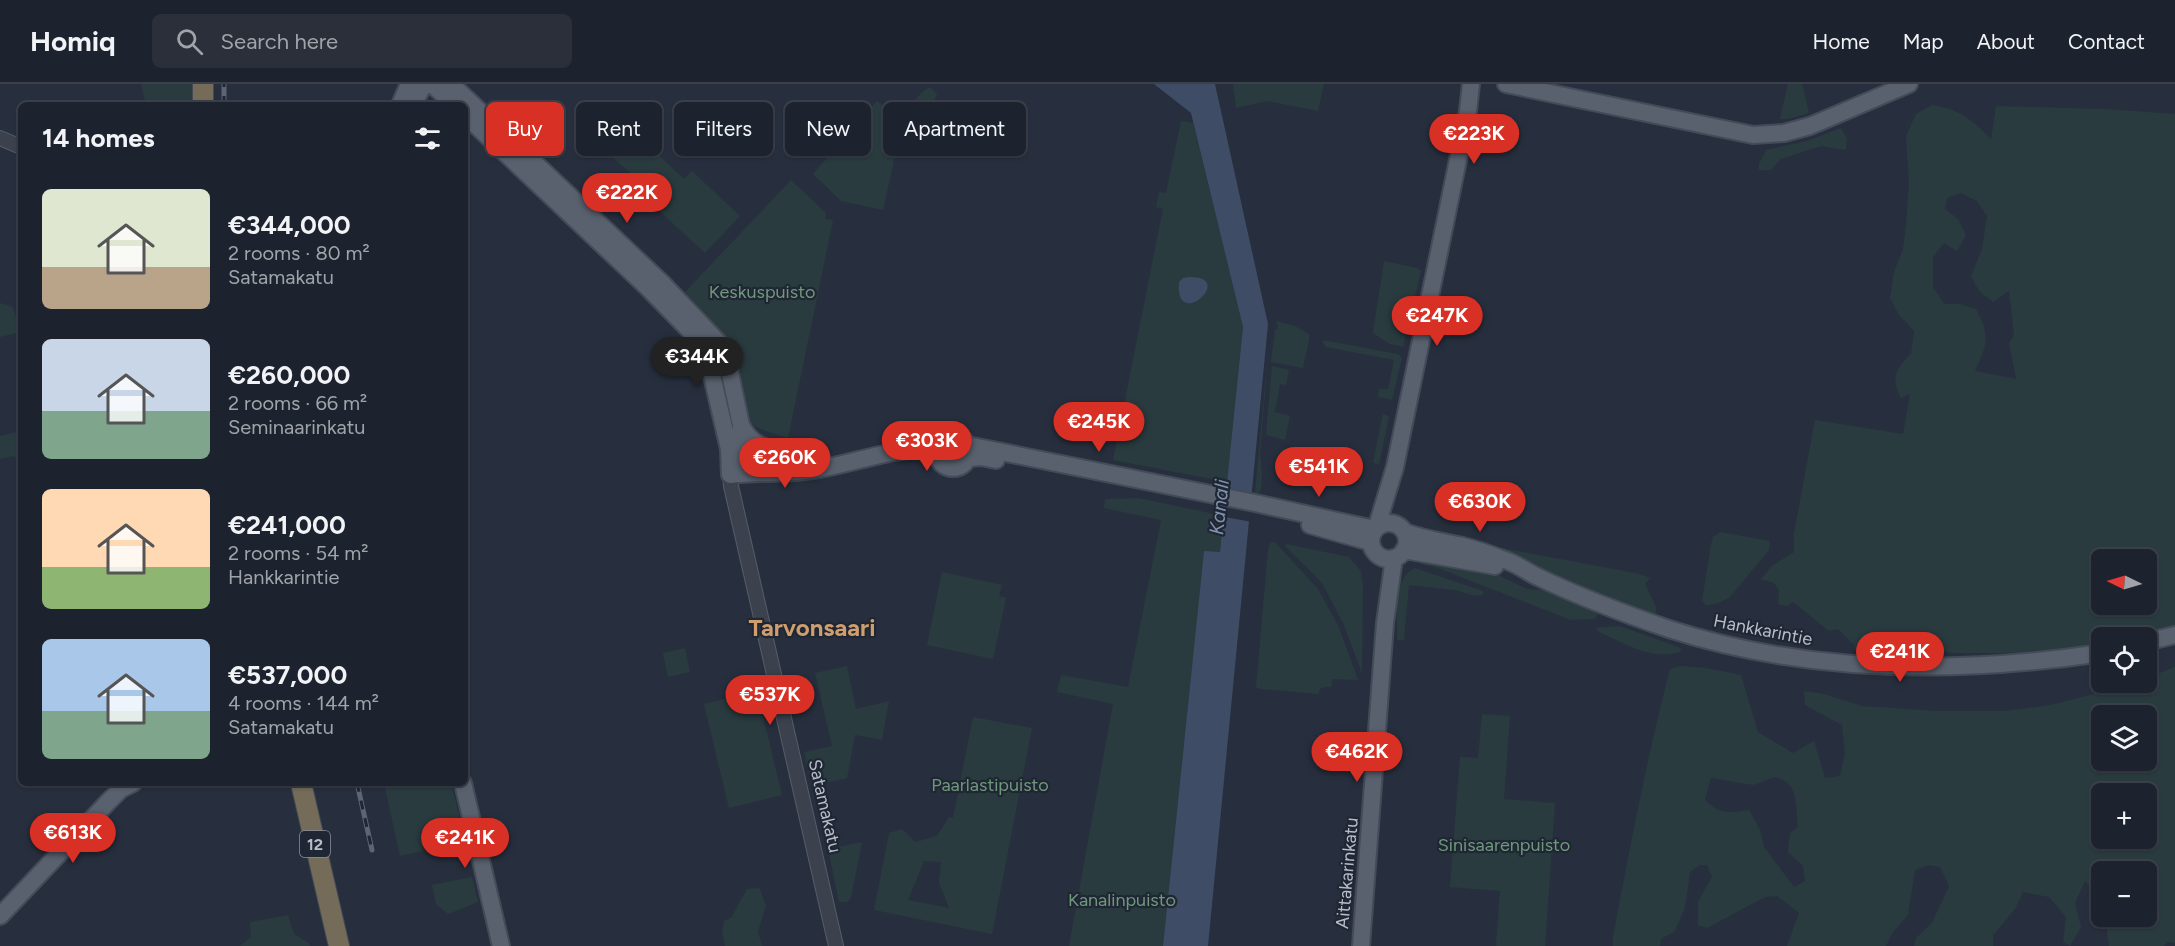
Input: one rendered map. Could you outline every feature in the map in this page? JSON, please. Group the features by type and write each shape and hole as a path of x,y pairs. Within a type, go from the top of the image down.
{"highway":[{"path":"203,84 203,102"},
{"name":"12","path":"302,786 339,946"}],"main road":[{"path":"401,102 409,84"},
{"path":"415,102 424,84"},
{"path":"432,84 451,102"},
{"path":"451,84 568,192 668,298"},
{"name":"Aittakarinkatu","path":"1385,623 1380,592 1380,568 1374,538 1394,474 1468,111 1471,84"},
{"name":"Aittakarinkatu","path":"1468,111 1479,84"},
{"path":"1506,84 1753,135 1784,133 1810,126 1909,84"},
{"path":"468,118 668,298"},
{"name":"Satamakatu","path":"668,298 720,344 728,364 741,425 736,470"},
{"name":"Satamakatu","path":"668,298 707,354 736,470"},
{"path":"741,425 746,435 757,445 801,459 833,465"},
{"path":"968,452 960,466 950,467 940,460 938,450 943,440 951,436 959,437 968,452 1255,507 1374,538 1387,559 1399,554 1407,539 1400,528 1386,522 1374,538"},
{"path":"736,470 806,471 924,448 938,450"},
{"path":"736,470 801,459"},
{"name":"Aittakarinkatu","path":"1394,474 1400,528"},
{"name":"Hankkarintie","path":"1400,528 1420,538 1461,545 1511,563 1578,595 1668,628 1702,639 1800,659 1925,666 2019,664 2091,654"},
{"name":"Hankkarintie","path":"1399,554 1418,551 1537,576"},
{"name":"Aittakarinkatu","path":"1361,946 1385,623 1399,554"},
{"path":"2157,639 2175,635"},
{"path":"0,916 125,786"},
{"path":"464,786 501,946"}],"street":[{"path":"0,138 18,146"},
{"name":"Satamakatu","path":"736,470 735,498 836,946"}],"green space":[{"path":"141,84 197,84 197,102 145,102"},
{"path":"1233,84 1324,84 1318,111 1267,101 1236,108"},
{"path":"1788,84 1802,84 1809,113 1780,119"},
{"path":"930,87 937,94 933,102 914,102 919,95"},
{"path":"877,101 883,105 883,156 894,156 883,210 841,201 813,174 829,156 871,156 871,108"},
{"path":"1932,105 1958,113 1991,139 1996,106 2104,109 2175,114 2175,626 2157,630 2157,627 2091,627 2091,645 2041,651 1946,652 1934,650 1928,638 1918,638 1913,649 1907,653 1854,650 1854,645 1838,629 1829,631 1793,602 1787,606 1778,604 1779,590 1774,583 1761,579 1772,566 1794,552 1794,533 1815,420 1903,434 1910,394 1901,398 1895,379 1898,369 1911,354 1914,331 1899,315 1890,298 1894,272 1903,249 1906,224 1909,183 1906,136 1916,114","holes":["1961,193 1977,201 1987,216 1982,249 1971,276 1980,292 1993,302 2009,291 2014,335 2009,343 2016,379 1975,371 1986,340 1984,326 1976,309 1960,304 1944,304 1933,287 1933,257 1944,243 1957,251 1966,235 1958,219 1945,209 1947,198"]},
{"path":"1181,121 1193,123 1243,327 1227,482 1113,460 1163,209 1156,207 1159,192 1166,193"},
{"path":"1841,128 1847,139 1846,149 1821,146 1781,159 1771,170 1759,170 1759,164 1766,150 1807,141"},
{"path":"612,156 660,156 684,179 692,171 740,216 705,253 655,207 660,201"},
{"name":"Keskuspuisto","path":"791,180 826,213 825,219 833,220 788,438 750,424 731,343 685,292"},
{"path":"1384,261 1417,268 1421,271 1403,347 1390,344 1373,333"},
{"path":"0,303 13,307 18,332 0,337"},
{"path":"1276,321 1295,326 1309,334 1303,368 1271,362 1275,330 1278,328"},
{"path":"1270,330 1260,454 1261,489 1259,493 1255,493"},
{"path":"1323,340 1398,354 1402,358 1392,400 1378,397 1379,389 1388,389 1394,360 1326,347"},
{"path":"1272,366 1289,370 1286,385 1280,384 1275,412 1290,416 1285,440 1266,435"},
{"path":"1383,413 1389,417 1379,464 1373,463"},
{"path":"18,432 18,459 14,456 0,459 0,436"},
{"name":"Kanalinpuisto","path":"1139,498 1228,517 1227,521 1223,520 1220,552 1204,552 1163,946 1069,946 1113,704 1057,692 1061,675 1128,687 1161,520 1104,508 1105,499"},
{"path":"1720,532 1770,541 1769,550 1729,598 1716,604 1706,605 1702,601 1711,544 1713,537"},
{"path":"1271,542 1275,542 1318,589 1338,625 1358,680 1332,679 1331,687 1320,689 1319,694 1256,687 1268,549"},
{"path":"1286,544 1349,557 1361,571 1363,586 1362,673 1343,623 1322,583 1285,546"},
{"path":"1486,545 1635,573 1650,578 1645,584 1656,607 1657,618"},
{"path":"1421,558 1498,575 1527,589 1544,590 1595,607 1599,611 1595,619 1571,620 1438,568 1421,564"},
{"path":"1415,568 1483,591 1483,595 1475,596 1455,590 1409,585 1404,640 1397,640 1399,590 1407,573"},
{"path":"942,572 1002,585 999,596 1006,598 993,659 927,645"},
{"path":"1620,626 1681,648 1680,652 1659,654 1638,650 1595,628"},
{"path":"685,648 690,672 668,677 663,653"},
{"path":"847,666 856,709 889,701 882,740 855,735 847,778 812,786 804,752 832,746 815,673"},
{"path":"1681,666 1741,675 1758,732 1793,753 1814,741 1825,778 1840,776 1845,754 1842,725 1805,705 1804,691 1824,694 1862,706 1937,711 2005,711 2051,705 2097,693 2157,693 2157,674 2175,667 2175,943 2167,942 2164,946 2109,946 2106,927 2157,927 2157,861 2091,861 2091,888 2085,881 2075,903 2081,927 2070,946 2063,942 2066,917 2049,897 2023,892 2015,909 1993,935 1993,946 1914,946 1916,938 1932,923 1949,886 1940,867 1929,865 1915,870 1908,915 1892,933 1886,946 1787,946 1799,913 1777,896 1765,897 1707,928 1698,925 1698,902 1712,877 1707,865 1700,865 1690,872 1685,908 1675,931 1661,939 1660,946 1613,946 1639,802 1670,669","holes":["1775,777 1789,784 1795,796 1798,827 1790,833 1788,852 1803,866 1805,881 1794,887 1764,847 1760,830 1749,810 1720,811 1705,800 1711,778 1753,785"]},
{"path":"757,691 782,795 729,808 704,704"},
{"name":"Sinisaarenpuisto","path":"1482,714 1510,716 1504,799 1555,803 1545,946 1496,946 1500,891 1450,887 1460,757 1478,758"},
{"name":"Paarlastipuisto","path":"973,717 1032,728 992,934 874,910 889,833 902,829 915,842 937,836 949,817 953,818","holes":["924,861 941,862 939,883 949,908 908,900"]},
{"path":"385,786 452,786 461,823 420,832 423,851 400,856"},
{"path":"862,842 851,898 847,902 839,902 828,849"},
{"path":"472,877 478,902 448,914 436,904 432,885"},
{"path":"759,888 766,906 758,931 762,946 725,946 722,931 724,921 731,918 747,889"},
{"path":"288,915 294,934 310,946 240,946 251,937 250,922"}],"water":[{"path":"1154,84 1215,84 1268,324 1208,946 1163,946 1204,551 1220,552 1223,520 1227,520 1227,482 1243,327 1191,113"},
{"path":"1189,277 1202,279 1207,285 1206,292 1193,303 1185,303 1180,296 1179,282"}],"pier":[{"path":"1255,495 1252,522 1225,517 1225,497"}],"railway":[{"path":"224,84 224,102"},
{"path":"358,786 372,850"}],"district":[{"name":"Tarvonsaari","path":"812,628"}],"water label":[{"name":"Kanali","path":"1219,507"}]}
